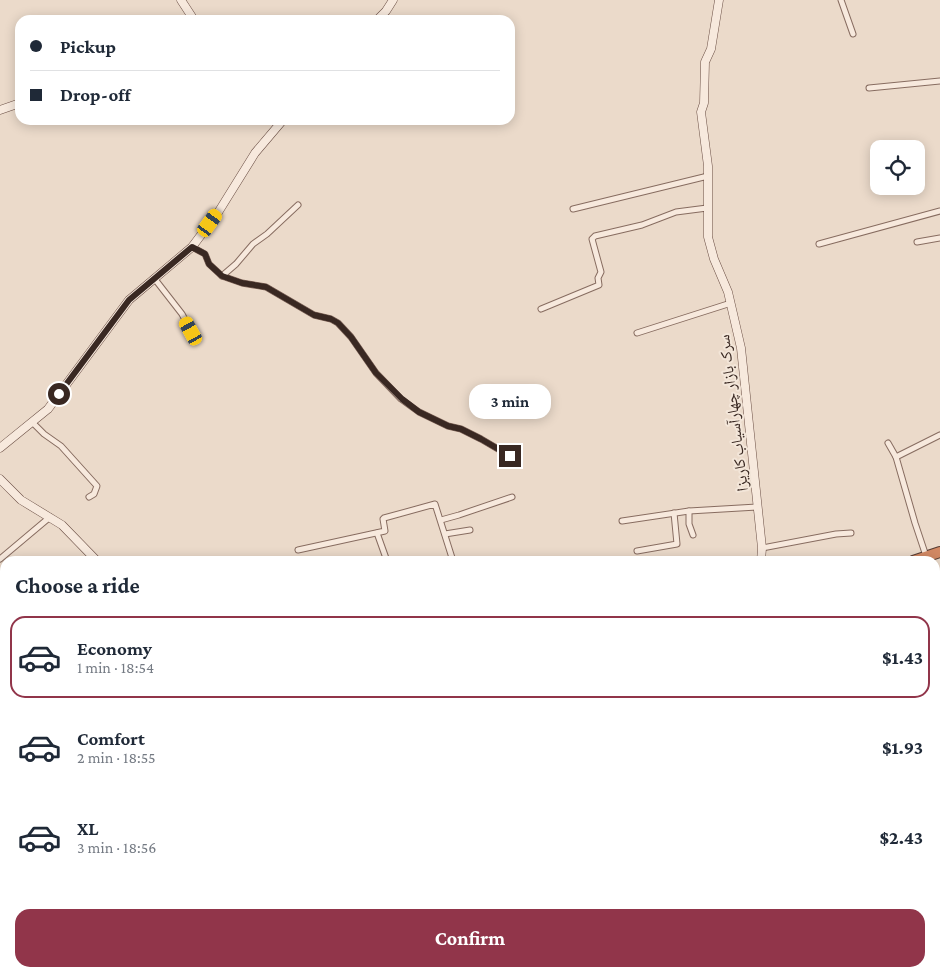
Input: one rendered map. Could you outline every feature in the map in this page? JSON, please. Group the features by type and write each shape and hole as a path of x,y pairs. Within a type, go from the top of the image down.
{"street":[{"path":"181,0 191,15"},
{"path":"382,15 393,0"},
{"name":"سرک بازار چهارآسیاب کاریزا","path":"719,0 711,49 705,62 704,103 701,112 708,166 708,237 714,259 731,303 741,348 761,556"},
{"path":"841,0 853,34"},
{"path":"869,88 940,81"},
{"path":"0,110 15,105"},
{"path":"0,448 48,409 129,300 192,247 219,211 255,153 279,125"},
{"path":"573,209 708,176"},
{"path":"222,276 254,244 298,205"},
{"path":"541,309 599,284 598,278 601,272 592,239 595,236 642,225 676,212 707,208"},
{"path":"819,244 940,211"},
{"path":"918,242 940,238"},
{"path":"192,247 205,254 209,264 222,276 242,283 266,287 314,315 331,319 338,323 351,337 376,373 402,399 419,412 448,426 461,429 510,456"},
{"path":"154,278 182,314 191,331"},
{"path":"637,333 731,303"},
{"path":"32,422 44,434 61,446 97,486 94,494 89,497"},
{"path":"896,457 940,436"},
{"path":"888,443 896,457 926,556"},
{"path":"0,479 21,500 62,525 92,556"},
{"path":"441,520 512,497"},
{"path":"298,550 378,533 386,530 384,518 435,504 452,556"},
{"path":"622,521 689,511 757,507"},
{"path":"689,511 693,535"},
{"path":"637,551 677,544 674,513"},
{"path":"3,556 50,516"},
{"path":"446,534 470,530"},
{"path":"378,533 385,556"},
{"path":"762,548 836,534 851,533"}],"route":[{"path":"59,394 129,300 192,247 202,251 209,264 222,276 242,283 266,287 314,315 331,319 338,323 345,329 376,373 402,399 419,412 448,426 461,429 510,456"}]}
